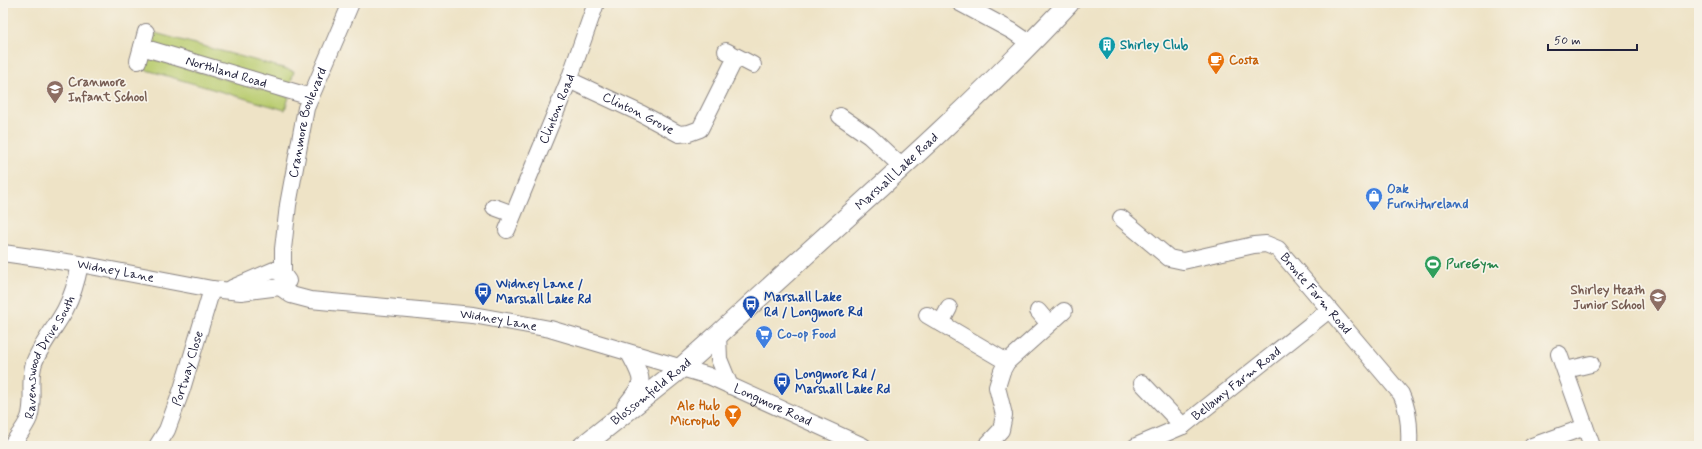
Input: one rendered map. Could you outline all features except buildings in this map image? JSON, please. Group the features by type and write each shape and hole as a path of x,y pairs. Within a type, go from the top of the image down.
{"main road":[{"name":"Marshall Lake Road","path":"718,336 902,167 1031,44 1069,3"},
{"name":"Blossomfield Road","path":"583,446 681,368 718,336"}],"street":[{"name":"Cranmore Boulevard","path":"276,278 283,249 288,205 306,108 351,3"},
{"name":"Clinton Road","path":"507,230 569,80 596,3"},
{"path":"960,3 1012,31 1031,44"},
{"name":"Northland Road","path":"142,47 311,97"},
{"name":"Clinton Grove","path":"569,80 642,114 679,134 689,133 700,129 731,54 753,65"},
{"path":"840,116 869,136 902,167"},
{"path":"494,206 513,214"},
{"name":"Bronte Farm Road","path":"1120,213 1169,258 1183,261 1254,245 1266,244 1278,248 1401,394 1405,402 1408,416 1409,446"},
{"name":"Widney Lane","path":"3,253 80,264 212,289 241,292 257,291 276,278 291,295 310,300 473,315 550,329 681,368"},
{"name":"Ravenswood Drive South","path":"11,446 29,417 31,378 34,362 66,310 74,291 80,264"},
{"name":"Portway Close","path":"157,446 167,430 182,389 212,289"},
{"path":"949,308 934,319 1007,362"},
{"name":"Bellamy Farm Road","path":"1136,446 1183,426 1329,310"},
{"path":"1038,311 1049,324"},
{"path":"986,446 1000,430 1004,415 997,387 1002,371 1007,362 1064,311"},
{"path":"718,336 719,359 730,386"},
{"path":"609,426 639,388 641,376 628,353"},
{"path":"1559,354 1592,446"},
{"path":"1566,370 1592,364"},
{"name":"Longmore Road","path":"681,368 709,376 863,446"},
{"path":"1140,382 1183,426"},
{"path":"1532,446 1585,427"}],"green space":[{"path":"155,33 294,71 290,85 148,44"},
{"path":"149,58 289,97 285,110 143,69"}],"place":[{"name":"Shirley Club","path":"1107,60"},
{"name":"Costa","path":"1216,75"},
{"name":"Cranmore Infant School","path":"55,104"},
{"name":"Oak Furnitureland","path":"1374,211"},
{"name":"PureGym","path":"1433,279"},
{"name":"Widney Lane / Marshall Lake Rd","path":"483,306"},
{"name":"Shirley Heath Junior School","path":"1658,312"},
{"name":"Marshall Lake Rd / Longmore Rd","path":"751,319"},
{"name":"Co-op Food","path":"764,349"},
{"name":"Longmore Rd / Marshall Lake Rd","path":"782,396"},
{"name":"Ale Hub Micropub","path":"733,428"}]}
